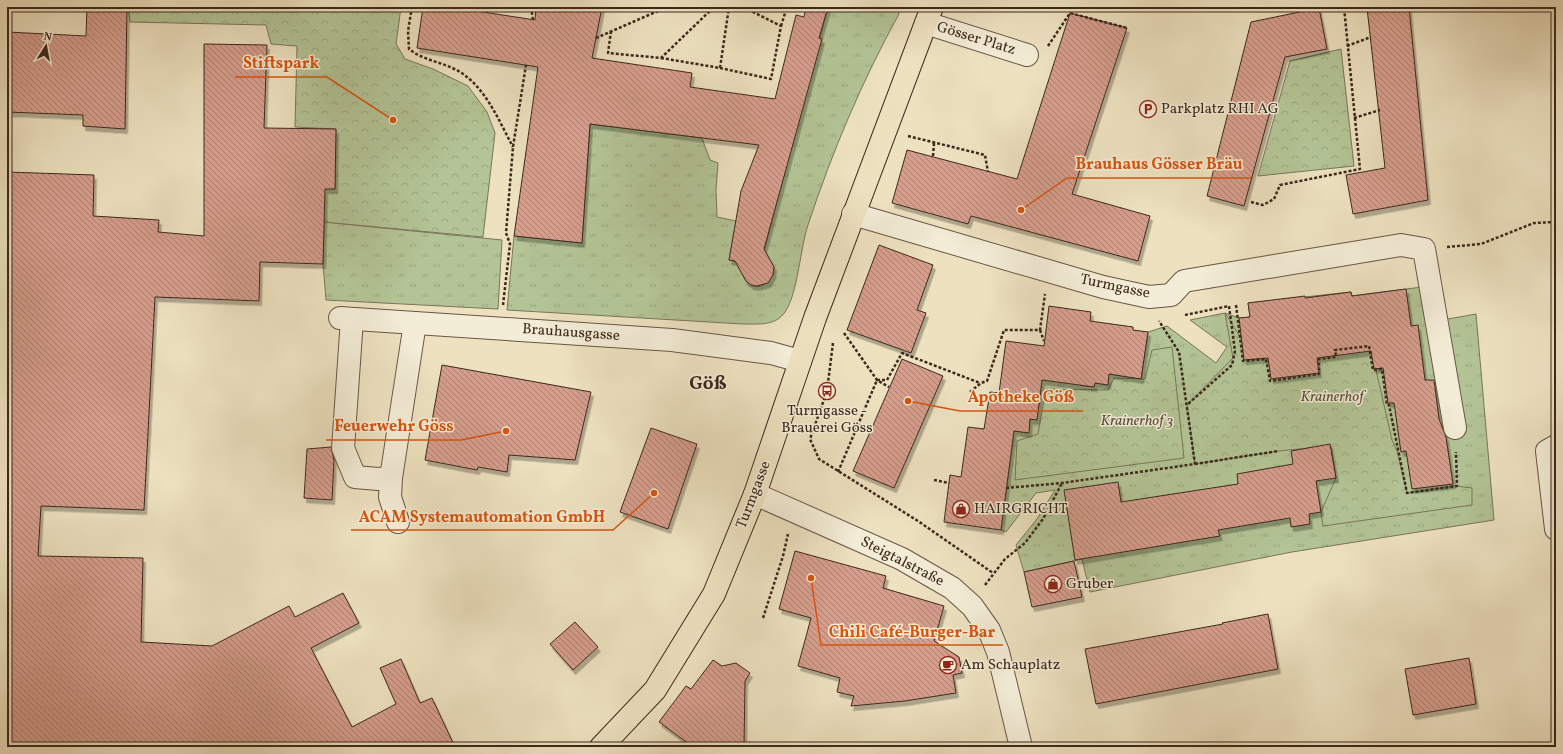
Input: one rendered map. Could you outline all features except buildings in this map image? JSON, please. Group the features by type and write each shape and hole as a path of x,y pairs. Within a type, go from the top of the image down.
{"main road":[{"name":"Turmgasse","path":"601,747 655,690 703,614 717,587 755,494 800,361 929,15"}],"street":[{"name":"Gösser Platz","path":"929,15 1027,55"},
{"name":"Turmgasse","path":"854,214 1103,287 1149,297 1171,295 1184,281 1401,245 1424,249"},
{"path":"1424,249 1455,428"},
{"name":"Brauhausgasse","path":"391,478 378,479 355,477 343,448 346,319 672,340 771,353 800,361"},
{"path":"398,522 390,497 391,478 415,323"},
{"path":"1556,446 1547,452 1556,529"},
{"name":"Steigtalstraße","path":"755,494 902,559 952,588 972,606 989,630 998,652 1022,747"}],"path":[{"path":"412,7 408,31 409,49 417,56 460,72 480,89 513,147"},
{"path":"531,7 533,20"},
{"path":"596,38 667,7"},
{"path":"661,58 714,7"},
{"path":"720,68 728,7"},
{"path":"744,7 781,26"},
{"path":"611,31 608,53 661,58 720,68 771,79 781,26 787,7"},
{"path":"1252,202 1263,205 1274,199 1280,185 1360,169 1344,7"},
{"path":"1027,55 1042,54 1070,13 1126,28"},
{"path":"1347,46 1371,37"},
{"path":"504,299 510,244 506,233 513,147 526,65"},
{"path":"1354,118 1380,110"},
{"path":"908,136 985,155 988,172"},
{"path":"933,156 934,143"},
{"path":"1424,249 1481,244 1534,223 1556,222"},
{"path":"1044,341 1040,330 1048,271"},
{"path":"1149,297 1161,325 1179,352 1195,464"},
{"path":"1236,305 1244,361 1266,359 1270,381 1320,374 1319,359 1336,357 1335,350 1369,346 1373,370 1382,369 1387,405 1389,406 1407,493 1456,486 1455,428"},
{"path":"1184,315 1229,306 1235,351 1232,365 1187,405"},
{"path":"970,392 981,383 987,381 1004,330 1040,330"},
{"path":"844,333 877,380 889,387"},
{"path":"834,339 827,391 810,439 819,459 918,521 993,573"},
{"path":"877,380 887,380 902,353 981,383"},
{"path":"838,472 877,380"},
{"path":"1006,488 1062,483 1278,451"},
{"path":"934,480 949,483"},
{"path":"972,606 993,573 1005,559 1025,543 1043,519 1062,483"},
{"path":"763,618 783,556"}],"green space":[{"path":"128,7 401,7 396,44 405,59 433,69 468,86 487,112 495,133 483,237 324,222 321,189 335,189 336,129 295,127 297,46 271,44 266,25 130,22"},
{"path":"828,7 897,7 899,14 860,91 827,171 805,235 793,294 785,312 781,317 772,322 743,324 507,310 514,236 582,243 590,124 702,138 710,160 718,163 716,190 717,217 736,221 729,260 743,263 743,273 746,280 751,285 762,286 768,282 772,276 774,267 763,255"},
{"path":"1341,49 1354,166 1258,176 1290,61"},
{"path":"324,222 502,240 498,309 326,300 323,264"},
{"name":"Krainerhof","path":"1422,287 1431,322 1476,314 1494,520 1292,552 1090,592 1082,559 1024,572 1016,545 1037,519 1055,490 1036,493 1006,532 1001,530 1014,431 1028,433 1030,419 1037,419 1042,379 1094,387 1095,383 1107,385 1109,374 1141,379 1148,332 1167,326 1216,363 1227,347 1190,320 1225,313 1239,318 1250,317 1248,303 1351,292 1352,296"},
{"name":"Krainerhof","path":"1225,313 1254,359 1371,348 1392,440 1397,451 1407,493 1456,486 1472,488 1472,505 1323,526 1321,512 1336,478 1331,446 1278,451 1195,464 1187,405 1233,358"},
{"name":"Krainerhof 3","path":"1172,347 1184,458 1015,480 1017,441 1038,434 1046,389 1108,390 1114,378 1145,379 1152,350"}],"place":[{"name":"Parkplatz RHI AG","path":"1148,109"},
{"name":"Stiftspark","path":"393,120"},
{"name":"Brauhaus Gösser Bräu","path":"1021,210"},
{"name":"Turmgasse - Brauerei Göss","path":"827,391"},
{"name":"Apotheke Göß","path":"908,401"},
{"name":"Feuerwehr Göss","path":"506,431"},
{"name":"ACAM Systemautomation GmbH","path":"654,493"},
{"name":"HAIRGRICHT","path":"961,509"},
{"name":"Chili Café-Burger-Bar","path":"811,578"},
{"name":"Gruber","path":"1053,584"},
{"name":"Am Schauplatz","path":"948,665"}],"district":[{"name":"Göß","path":"708,384"}]}
